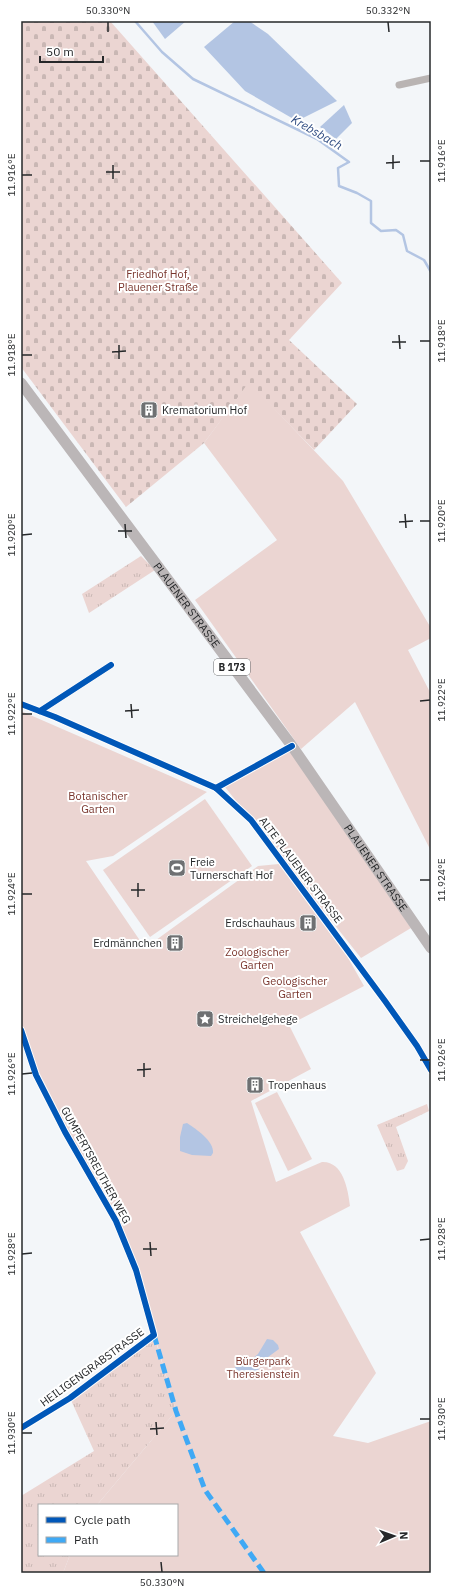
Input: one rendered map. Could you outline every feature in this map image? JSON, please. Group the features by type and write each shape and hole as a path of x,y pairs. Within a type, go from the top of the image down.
{"main road":[{"name":"PLAUENER STRASSE","path":"21,383 292,746 431,948"}],"street":[{"path":"399,85 431,78"},
{"path":"40,711 111,665"},
{"name":"ALTE PLAUENER STRASSE","path":"21,704 216,788 251,820 385,1000 417,1046 431,1070"},
{"path":"216,788 292,746"},
{"name":"GUMPERTSREUTHER WEG","path":"21,1030 36,1075 65,1132 116,1221 136,1270 154,1335"},
{"name":"HEILIGENGRABSTRASSE","path":"21,1428 70,1398 154,1335"}],"green space":[{"name":"Friedhof Hof, Plauener Straße","path":"21,21 110,21 342,283 289,340 357,404 314,450 249,383 204,443 126,507 21,367"},
{"path":"249,382 343,481 431,628 431,638 408,650 431,694 431,851 355,702 301,749 195,600 277,540 204,443"},
{"path":"141,556 155,570 89,613 82,594"},
{"name":"Bürgerpark Theresienstein","path":"21,711 207,792 113,856 86,861 145,948 258,866 279,864 347,956 364,986 289,1025 311,1069 251,1101 276,1182 322,1162 335,1166 340,1171 346,1184 350,1206 300,1232 376,1373 333,1436 368,1443 431,1421 431,1573 63,1573 70,1556 178,1556 178,1504 98,1504 176,1411 136,1270 116,1221 36,1075 21,1030"},
{"path":"290,751 411,928 361,958 225,787"},
{"name":"Freie Turnerschaft Hof","path":"205,799 252,866 150,937 103,870"},
{"path":"277,1092 312,1159 288,1171 255,1103"},
{"path":"427,1104 429,1111 396,1127 408,1161 404,1169 397,1171 377,1125"},
{"path":"154,1335 176,1411 98,1504 38,1504 38,1556 70,1556 63,1573 21,1573 21,1496 94,1451 70,1398"}],"water":[{"path":"152,21 186,21 165,39"},
{"path":"235,21 249,21 268,34 337,101 297,121 245,91 204,47"},
{"path":"344,105 352,123 336,139 320,127"},
{"path":"187,1123 211,1144 213,1153 211,1156 192,1155 180,1151 180,1137 183,1124"},
{"path":"267,1339 273,1340 278,1345 279,1349 264,1360 257,1372 243,1373 235,1369 236,1361 252,1359 258,1354"}],"waterway":[{"name":"Krebsbach","path":"135,21 162,52 193,79 317,139 349,162 338,168 339,186 357,193 371,201 371,223 381,231 396,230 403,235 407,251 424,260 431,272"}],"marked path":[{"path":"154,1335 176,1411 205,1490 264,1573"}],"cycle path":[{"path":"40,711 111,665"},
{"path":"21,704 55,717 216,788 251,820 385,1001 417,1046 431,1070"},
{"path":"216,788 292,746"},
{"path":"21,1030 36,1075 65,1132 116,1221 136,1270 154,1335 70,1398 21,1428"}],"place":[{"name":"Krematorium Hof","path":"149,410"},
{"name":"Freie Turnerschaft Hof","path":"177,868"},
{"name":"Erdschauhaus","path":"308,923"},
{"name":"Erdmännchen","path":"175,943"},
{"name":"Streichelgehege","path":"205,1019"},
{"name":"Tropenhaus","path":"255,1085"}],"park label":[{"name":"Botanischer Garten","path":"98,802"},
{"name":"Zoologischer Garten","path":"257,958"},
{"name":"Geologischer Garten","path":"295,987"}]}
